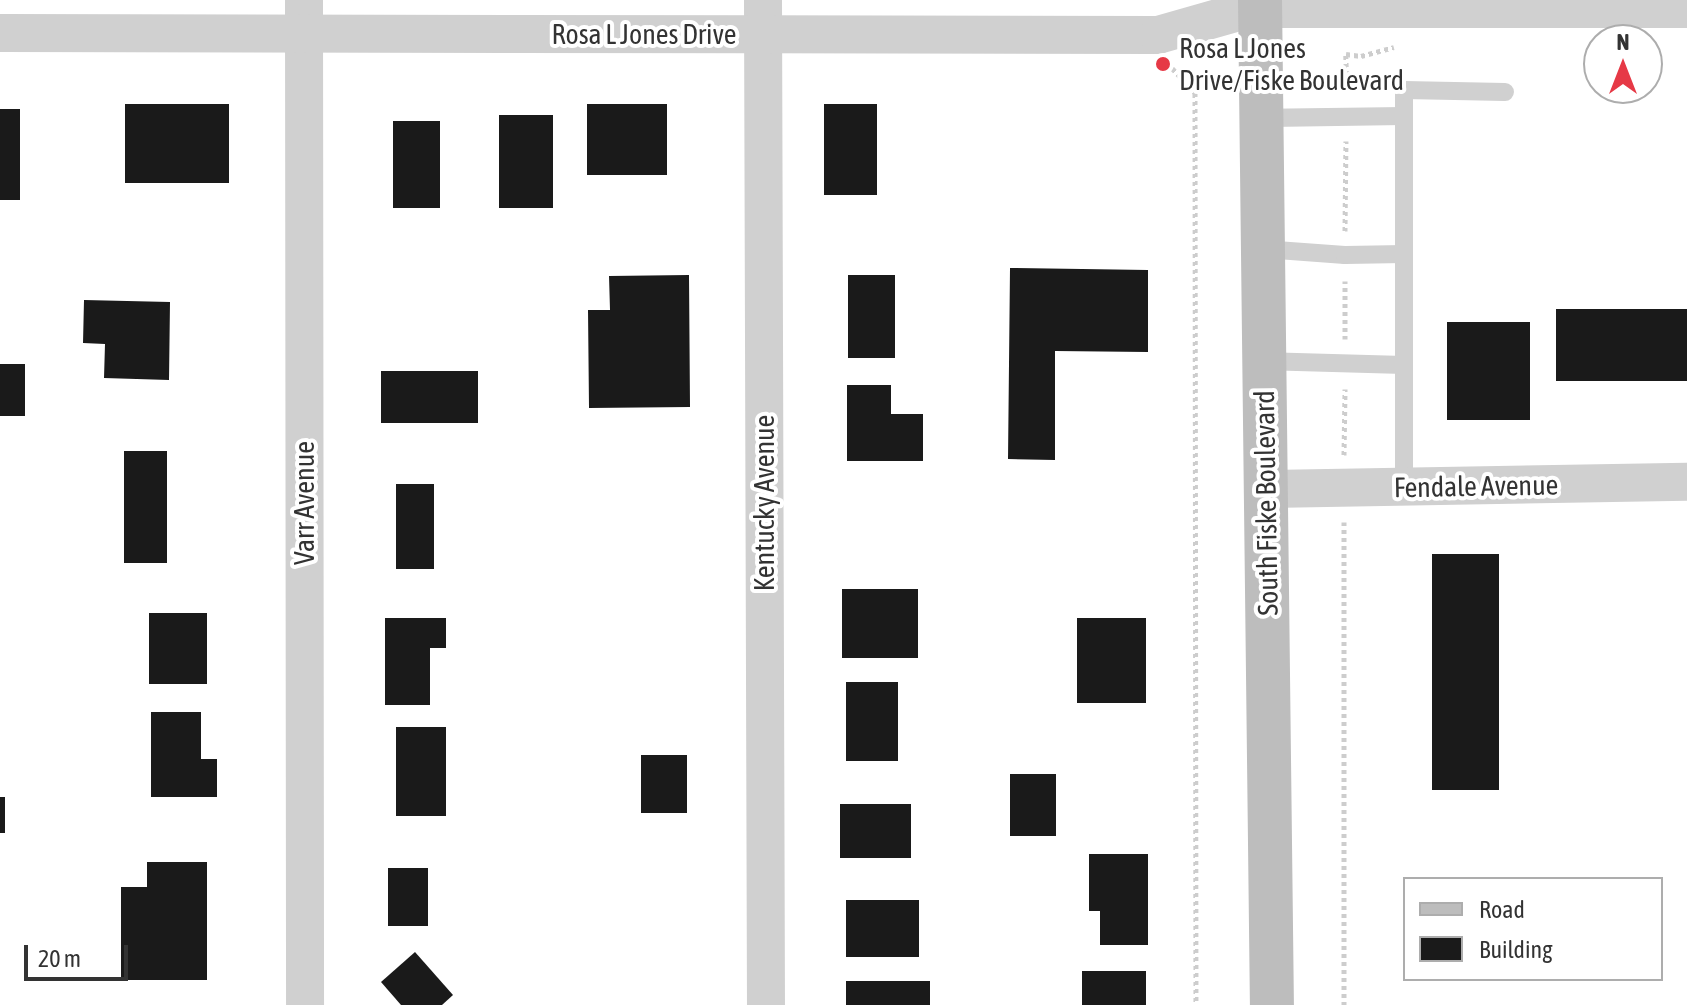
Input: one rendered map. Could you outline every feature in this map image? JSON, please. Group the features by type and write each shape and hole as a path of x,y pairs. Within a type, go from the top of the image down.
{"main road":[{"name":"South Fiske Boulevard","path":"1253,2 1261,118 1272,1005"}],"street":[{"path":"1253,2 1687,6"},
{"name":"Rosa L Jones Drive","path":"0,33 304,17 763,17 1158,35 1253,2"},
{"name":"Varr Avenue","path":"304,17 305,1005"},
{"name":"Kentucky Avenue","path":"763,17 766,1005"},
{"name":"Fendale Avenue","path":"1266,489 1687,482"}],"lane":[{"path":"1404,487 1404,90 1505,92"},
{"path":"1261,118 1404,116"},
{"path":"1263,249 1345,255 1404,254"},
{"path":"1264,361 1404,365"}],"path":[{"path":"1172,68 1195,93 1196,1005"},
{"path":"1344,421 1344,463"},
{"path":"1344,518 1344,1005"}],"building":[{"path":"125,104 229,104 229,183 125,183"},
{"path":"587,104 667,104 667,175 587,175"},
{"path":"824,104 877,104 877,195 824,195"},
{"path":"0,109 20,109 20,200 0,200"},
{"path":"499,115 553,115 553,208 499,208"},
{"path":"393,121 440,121 440,208 393,208"},
{"path":"1010,268 1148,270 1148,352 1055,351 1055,460 1008,459"},
{"path":"689,275 690,407 589,408 588,310 610,310 609,276"},
{"path":"848,275 895,275 895,358 848,358"},
{"path":"84,300 170,302 169,380 104,378 105,344 83,343"},
{"path":"1556,309 1687,309 1687,381 1556,381"},
{"path":"1447,322 1530,322 1530,420 1447,420"},
{"path":"0,364 25,364 25,416 0,416"},
{"path":"381,371 478,371 478,423 381,423"},
{"path":"847,385 891,385 891,414 923,414 923,461 847,461"},
{"path":"124,451 167,451 167,563 124,563"},
{"path":"396,484 434,484 434,569 396,569"},
{"path":"1432,554 1499,554 1499,790 1432,790"},
{"path":"842,589 918,589 918,658 842,658"},
{"path":"149,613 207,613 207,684 149,684"},
{"path":"385,618 446,618 446,648 430,648 430,705 385,705"},
{"path":"1077,618 1146,618 1146,703 1077,703"},
{"path":"846,682 898,682 898,761 846,761"},
{"path":"151,712 201,712 201,759 217,759 217,797 151,797"},
{"path":"396,727 446,727 446,816 396,816"},
{"path":"641,755 687,755 687,813 641,813"},
{"path":"1010,774 1056,774 1056,836 1010,836"},
{"path":"0,797 5,797 5,833 0,833"},
{"path":"840,804 911,804 911,858 840,858"},
{"path":"1089,854 1148,854 1148,945 1100,945 1100,911 1089,911"},
{"path":"147,862 207,862 207,980 121,980 121,887 147,887"},
{"path":"388,868 428,868 428,926 388,926"},
{"path":"846,900 919,900 919,957 846,957"},
{"path":"415,952 453,995 442,1005 401,1005 381,982"},
{"path":"1082,971 1146,971 1146,1005 1082,1005"},
{"path":"846,981 930,981 930,1005 846,1005"}],"place":[{"name":"Rosa L Jones Drive/Fiske Boulevard","path":"1163,64"}]}
